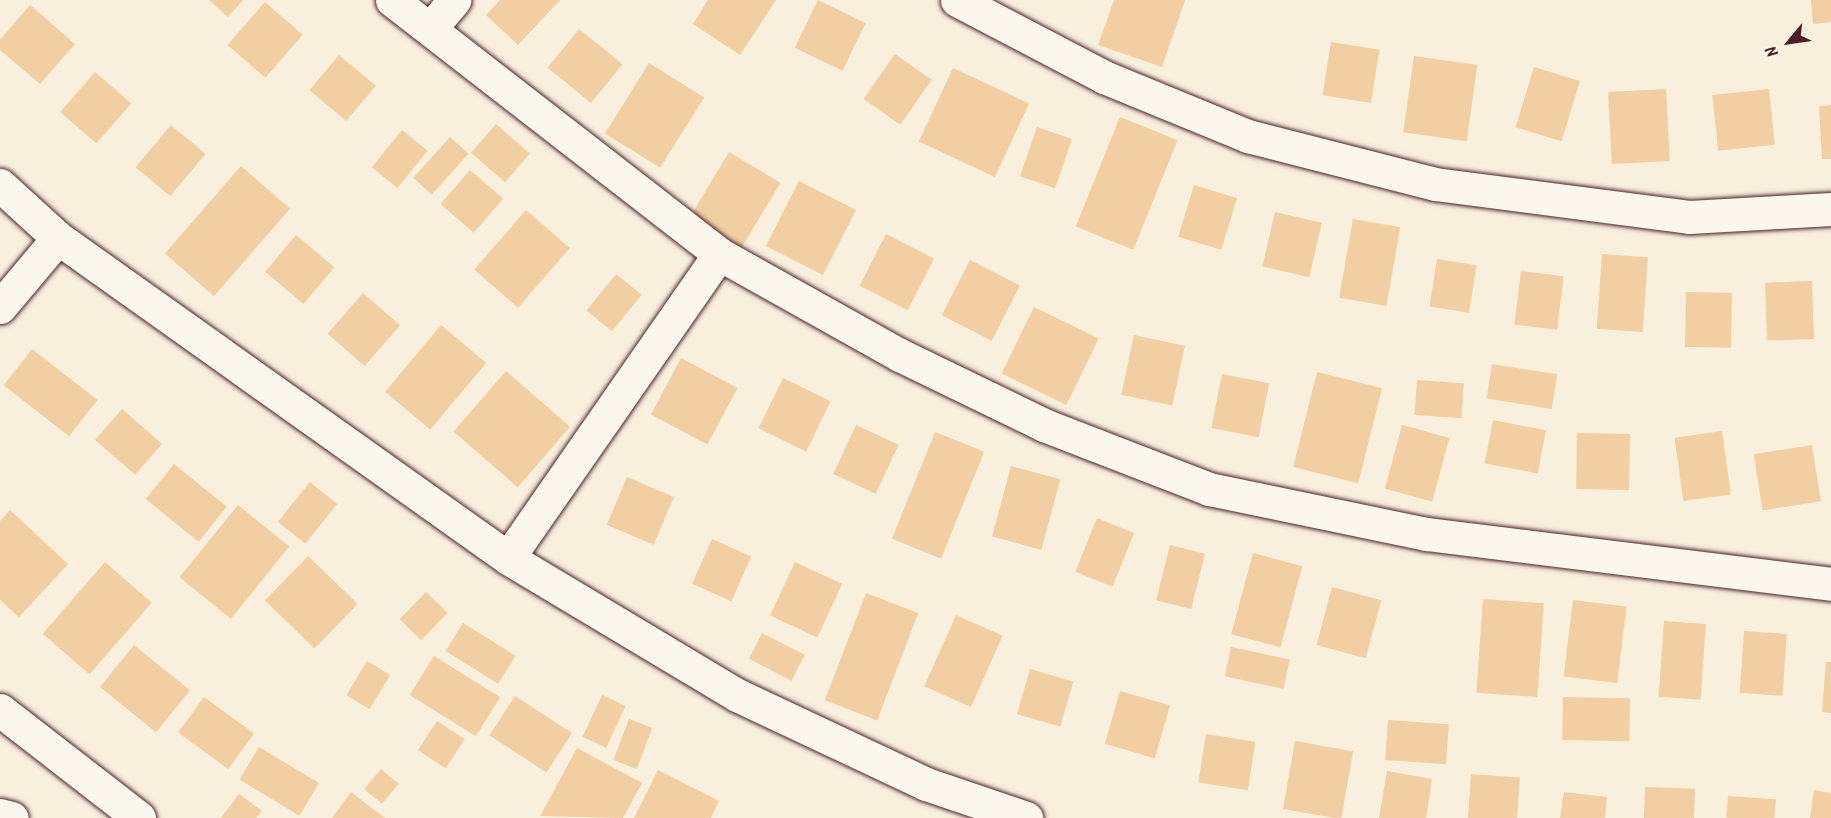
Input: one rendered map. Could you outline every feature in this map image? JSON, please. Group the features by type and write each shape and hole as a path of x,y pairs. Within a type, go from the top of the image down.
{"street":[{"path":"392,0 719,254 900,355 1044,425 1209,489 1426,534 1831,584"},
{"path":"430,29 454,0"},
{"path":"957,0 1104,77 1248,136 1435,184 1689,217 1831,209"},
{"path":"0,185 58,238 508,558 737,695 926,784 1026,818"},
{"path":"0,307 58,238"},
{"path":"508,558 719,254"},
{"path":"0,710 139,818"},
{"path":"0,815 12,818"}],"building":[{"path":"209,0 243,0 228,17"},
{"path":"500,0 560,0 518,45 486,15"},
{"path":"708,0 776,0 740,55 693,24"},
{"path":"818,0 866,23 842,71 795,48"},
{"path":"1114,0 1185,0 1162,67 1098,45"},
{"path":"1811,0 1831,0 1831,22 1813,24"},
{"path":"265,2 303,35 265,78 228,45"},
{"path":"30,5 75,44 40,84 0,50 0,40"},
{"path":"579,29 623,64 591,103 548,68"},
{"path":"1331,42 1379,50 1371,103 1323,95"},
{"path":"895,54 932,80 900,125 863,99"},
{"path":"339,55 376,86 346,121 309,90"},
{"path":"1414,56 1477,65 1467,141 1403,132"},
{"path":"649,63 704,97 660,168 605,133"},
{"path":"1534,67 1580,81 1561,141 1516,127"},
{"path":"953,68 1029,103 995,177 919,141"},
{"path":"95,72 131,103 96,143 60,112"},
{"path":"1666,89 1670,161 1612,164 1608,92"},
{"path":"1769,89 1775,145 1718,151 1712,95"},
{"path":"1831,105 1831,159 1822,159 1819,106"},
{"path":"1120,117 1177,140 1133,250 1076,226"},
{"path":"496,124 530,154 505,182 471,153"},
{"path":"171,125 205,154 170,196 136,167"},
{"path":"1037,127 1072,139 1055,188 1020,176"},
{"path":"402,130 428,151 397,188 372,167"},
{"path":"450,137 469,154 432,195 413,178"},
{"path":"729,152 780,183 741,248 690,217"},
{"path":"241,166 290,209 214,296 165,254"},
{"path":"470,170 503,199 474,233 440,204"},
{"path":"799,181 856,210 823,275 766,246"},
{"path":"1194,185 1237,198 1221,250 1178,237"},
{"path":"526,210 570,248 518,308 474,270"},
{"path":"1275,212 1322,223 1309,277 1262,267"},
{"path":"1353,219 1400,227 1386,306 1339,298"},
{"path":"886,234 934,259 908,310 860,286"},
{"path":"296,235 334,267 303,304 265,272"},
{"path":"1602,254 1648,257 1643,332 1597,329"},
{"path":"1437,259 1477,265 1469,313 1429,306"},
{"path":"970,260 1020,285 992,341 942,315"},
{"path":"1521,271 1564,276 1557,330 1514,325"},
{"path":"616,274 642,295 612,331 586,311"},
{"path":"1812,281 1814,339 1767,341 1765,283"},
{"path":"1686,292 1732,293 1731,348 1685,347"},
{"path":"363,293 400,325 365,366 328,334"},
{"path":"1034,307 1099,339 1066,405 1002,374"},
{"path":"441,325 486,363 430,430 385,392"},
{"path":"1134,335 1185,346 1172,405 1121,395"},
{"path":"32,349 97,400 69,436 4,385"},
{"path":"681,358 738,388 707,445 651,415"},
{"path":"1492,364 1557,374 1552,409 1487,399"},
{"path":"506,371 570,427 518,487 454,431"},
{"path":"1317,372 1382,388 1358,483 1293,467"},
{"path":"1222,374 1269,383 1259,437 1212,428"},
{"path":"783,378 831,401 806,452 758,428"},
{"path":"1417,380 1464,383 1461,418 1415,415"},
{"path":"122,409 162,444 135,475 95,440"},
{"path":"1493,420 1546,430 1538,473 1485,463"},
{"path":"856,425 899,445 876,494 833,474"},
{"path":"1402,425 1449,438 1432,501 1385,489"},
{"path":"1722,431 1731,494 1683,501 1674,438"},
{"path":"935,432 984,452 941,558 892,539"},
{"path":"1577,433 1630,434 1629,490 1576,489"},
{"path":"1812,445 1821,501 1763,511 1754,454"},
{"path":"174,464 227,507 199,542 146,499"},
{"path":"1011,466 1060,479 1041,550 992,537"},
{"path":"627,477 674,497 654,545 607,525"},
{"path":"310,482 337,504 305,544 278,522"},
{"path":"238,505 289,547 231,619 179,577"},
{"path":"10,510 68,564 19,617 0,600 0,521"},
{"path":"1097,518 1134,533 1112,587 1075,572"},
{"path":"712,539 751,556 731,601 692,584"},
{"path":"1170,545 1205,554 1191,609 1156,600"},
{"path":"1253,553 1302,566 1281,647 1231,634"},
{"path":"308,556 358,604 315,649 265,601"},
{"path":"105,562 152,603 89,674 43,634"},
{"path":"795,562 842,584 817,637 770,615"},
{"path":"1332,587 1381,600 1366,658 1316,645"},
{"path":"426,592 448,613 421,640 400,619"},
{"path":"866,593 918,613 877,720 825,700"},
{"path":"1483,599 1544,603 1537,697 1476,693"},
{"path":"1573,600 1627,607 1617,683 1564,676"},
{"path":"956,615 1003,636 971,707 924,686"},
{"path":"1664,621 1706,624 1701,700 1659,697"},
{"path":"463,623 516,656 498,684 446,651"},
{"path":"1744,631 1787,634 1783,696 1740,693"},
{"path":"762,633 805,655 792,681 749,659"},
{"path":"134,645 190,690 156,732 100,687"},
{"path":"1231,647 1290,659 1283,689 1225,676"},
{"path":"434,656 500,697 476,736 410,695"},
{"path":"367,661 390,675 370,709 346,695"},
{"path":"1826,662 1831,662 1831,713 1822,712"},
{"path":"1030,669 1073,681 1060,727 1017,714"},
{"path":"1120,691 1170,705 1155,758 1105,744"},
{"path":"602,695 626,706 606,748 583,737"},
{"path":"515,696 572,733 546,772 489,735"},
{"path":"204,697 254,733 228,769 178,733"},
{"path":"1563,697 1630,698 1629,741 1562,740"},
{"path":"629,719 652,728 637,769 613,760"},
{"path":"1388,720 1449,724 1446,764 1385,760"},
{"path":"437,721 465,739 446,768 418,750"},
{"path":"1206,734 1255,742 1248,790 1198,782"},
{"path":"1295,741 1353,751 1341,818 1283,809"},
{"path":"259,747 319,783 299,816 239,780"},
{"path":"577,748 642,783 623,818 540,816"},
{"path":"381,769 399,784 382,804 364,789"},
{"path":"658,770 719,801 711,818 634,818"},
{"path":"1387,771 1432,779 1426,818 1379,818"},
{"path":"1471,774 1520,777 1517,818 1468,818"},
{"path":"1645,787 1695,789 1694,818 1644,818"},
{"path":"1814,790 1831,793 1831,818 1810,818"},
{"path":"351,792 385,818 332,818"},
{"path":"1564,792 1607,797 1605,818 1560,818"},
{"path":"239,794 262,811 256,818 221,818"},
{"path":"1728,796 1776,799 1775,818 1726,818"}]}
